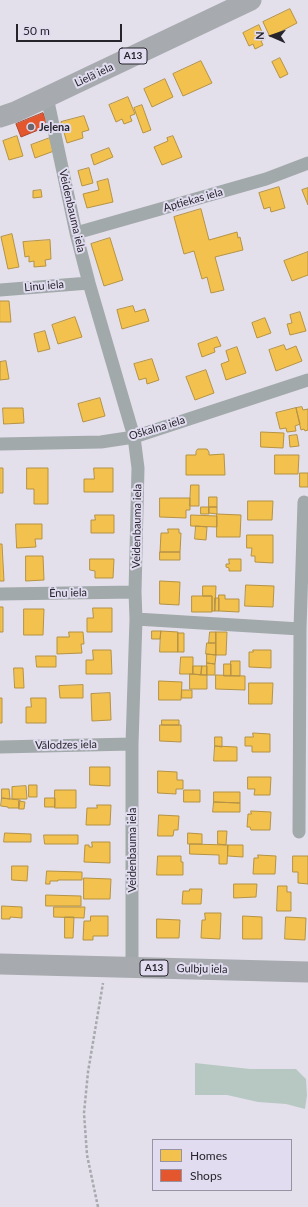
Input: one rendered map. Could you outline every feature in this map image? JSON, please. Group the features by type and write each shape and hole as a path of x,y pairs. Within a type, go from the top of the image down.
{"main road":[{"name":"Lielā iela","path":"8,115 251,0"},
{"name":"Gulbju iela","path":"0,964 308,972"}],"street":[{"name":"Veidenbauma iela","path":"48,97 76,233 134,437 138,468 135,592 136,619 132,744 132,967"},
{"path":"0,127 8,121 8,115"},
{"name":"Aptiekas iela","path":"76,233 266,179 308,163"},
{"name":"Linu iela","path":"0,290 89,283"},
{"name":"Oškalna iela","path":"0,444 101,442 134,437 308,380"},
{"path":"299,832 304,750 300,629 304,502"},
{"name":"Ēnu iela","path":"0,594 135,592"},
{"path":"136,619 300,629"},
{"name":"Vālodzes iela","path":"0,747 132,744"}],"path":[{"path":"98,1207 88,1155 84,1113 88,1072 106,967"}],"shaded area":[{"path":"195,1063 250,1069 296,1069 306,1079 307,1095 305,1109 286,1104 258,1102 227,1095 195,1095"}],"building: Homes":[{"path":"290,9 297,23 270,37 263,22"},
{"path":"259,25 265,39 261,41 263,45 255,49 253,44 249,46 243,33"},
{"path":"280,58 288,74 280,78 272,62"},
{"path":"201,61 212,83 183,96 173,74"},
{"path":"165,79 173,97 152,107 144,89"},
{"path":"128,97 135,114 130,116 132,121 124,124 122,119 116,122 109,105"},
{"path":"142,105 151,130 143,133 134,108"},
{"path":"84,116 89,130 82,132 83,138 67,143 61,122"},
{"path":"17,136 23,156 9,160 3,141"},
{"path":"173,136 182,157 162,165 154,147 168,141 167,138"},
{"path":"50,138 54,151 35,158 31,145"},
{"path":"109,148 113,157 94,165 91,155"},
{"path":"89,168 93,183 82,186 78,171"},
{"path":"108,179 113,202 87,208 83,194 99,190 97,182"},
{"path":"279,187 285,208 271,212 270,207 264,209 259,193"},
{"path":"308,188 308,205 302,190"},
{"path":"41,190 42,197 33,198 33,191"},
{"path":"201,209 209,240 237,232 238,238 240,237 243,250 215,257 224,290 211,293 207,277 202,279 194,251 184,254 174,217"},
{"path":"12,234 19,267 8,269 1,237"},
{"path":"110,238 123,280 104,286 91,244"},
{"path":"50,240 51,259 45,260 46,266 34,267 34,261 29,262 29,256 25,257 23,242"},
{"path":"308,252 308,275 292,281 284,261"},
{"path":"0,301 9,301 11,322 0,322"},
{"path":"133,306 135,312 145,309 149,321 122,329 117,310"},
{"path":"300,312 306,331 290,335 287,324 292,323 290,315"},
{"path":"75,317 82,337 58,344 52,325"},
{"path":"265,318 271,333 257,338 252,323"},
{"path":"45,331 50,349 38,352 34,334"},
{"path":"217,337 221,346 214,348 215,352 202,357 198,344"},
{"path":"284,345 286,350 296,346 302,361 276,371 269,350"},
{"path":"237,347 246,373 226,380 221,364 229,361 226,351"},
{"path":"152,359 159,380 147,384 146,378 139,380 134,364"},
{"path":"6,361 9,379 0,380 0,362"},
{"path":"206,370 214,393 195,400 186,377"},
{"path":"100,398 105,416 83,422 78,404"},
{"path":"302,407 303,410 308,409 308,430 305,431 304,429 301,430 296,408"},
{"path":"3,408 23,408 24,423 4,424"},
{"path":"296,408 300,424 295,426 296,431 287,432 286,428 280,429 276,413"},
{"path":"261,432 284,433 283,448 261,447"},
{"path":"297,435 299,446 290,447 289,436"},
{"path":"198,449 207,449 209,455 224,454 225,475 186,475 186,455 196,455"},
{"path":"275,455 299,455 298,474 275,474"},
{"path":"0,468 3,468 3,493 0,493"},
{"path":"27,468 48,468 48,504 34,504 34,489 27,489"},
{"path":"94,468 113,468 113,492 84,492 84,479 94,479"},
{"path":"300,473 308,473 308,487 300,487"},
{"path":"191,485 199,485 199,506 190,506"},
{"path":"209,497 217,497 217,507 209,507"},
{"path":"160,498 190,498 190,510 186,510 186,518 160,517"},
{"path":"248,501 273,501 272,520 248,520"},
{"path":"201,507 209,507 209,514 201,514"},
{"path":"209,507 217,507 217,514 209,513"},
{"path":"217,514 241,515 240,537 217,537"},
{"path":"95,515 114,515 114,533 91,533 91,520 95,520"},
{"path":"191,515 217,516 217,527 191,526"},
{"path":"16,524 42,524 42,539 35,539 36,547 17,548"},
{"path":"196,526 207,527 206,540 195,539"},
{"path":"168,529 179,529 179,533 181,533 180,552 160,552 161,533 168,533"},
{"path":"247,535 273,535 273,563 255,562 255,556 251,556 252,548 247,548"},
{"path":"0,544 2,544 4,581 0,581"},
{"path":"160,552 180,552 180,560 160,560"},
{"path":"26,556 43,556 44,580 26,581"},
{"path":"90,559 114,559 113,578 95,578 95,571 90,570"},
{"path":"229,559 241,559 241,571 229,571 226,564 229,564"},
{"path":"160,581 180,582 179,605 160,604"},
{"path":"246,585 274,586 273,607 245,606"},
{"path":"203,586 216,586 215,611 212,611 212,596 203,596"},
{"path":"219,595 225,595 225,599 239,599 239,612 219,611"},
{"path":"192,596 212,596 212,612 192,612"},
{"path":"215,598 219,598 219,611 215,611"},
{"path":"0,607 3,607 3,632 0,632"},
{"path":"93,608 112,608 112,632 87,632 87,618 93,618"},
{"path":"24,609 44,609 43,635 24,635"},
{"path":"152,631 161,631 160,639 152,639"},
{"path":"161,631 178,632 178,652 160,652"},
{"path":"69,632 83,632 84,644 81,644 82,653 57,654 57,637 69,637"},
{"path":"210,632 216,632 216,643 209,643"},
{"path":"216,632 227,632 226,655 216,655"},
{"path":"178,633 184,633 184,652 178,652"},
{"path":"207,643 216,643 216,655 206,654"},
{"path":"93,650 111,650 112,674 86,674 86,660 93,660"},
{"path":"253,650 271,650 271,668 249,667 249,652 253,652"},
{"path":"207,654 216,655 215,664 207,663"},
{"path":"36,656 56,656 56,667 37,667"},
{"path":"181,657 193,657 193,674 180,674"},
{"path":"231,661 240,661 240,676 231,676"},
{"path":"207,663 215,664 215,675 207,675"},
{"path":"224,664 231,664 231,676 224,676"},
{"path":"193,666 202,666 201,675 193,674"},
{"path":"202,666 207,666 207,675 201,675"},
{"path":"14,668 23,668 24,688 15,688"},
{"path":"190,674 207,675 207,689 190,689"},
{"path":"216,675 245,676 245,690 216,689"},
{"path":"159,681 182,682 181,700 159,700"},
{"path":"249,683 273,683 272,704 249,704"},
{"path":"83,685 83,698 60,698 59,686"},
{"path":"182,690 192,690 192,698 182,698"},
{"path":"110,693 111,720 92,721 91,694"},
{"path":"0,698 2,698 2,723 0,723"},
{"path":"31,698 46,698 46,723 26,723 26,707 31,707"},
{"path":"162,720 179,720 179,725 162,725"},
{"path":"160,725 181,725 181,742 160,741"},
{"path":"253,733 270,734 270,752 252,752 252,746 245,746 245,737 253,737"},
{"path":"215,737 222,737 222,747 215,746"},
{"path":"215,746 237,747 237,761 214,761"},
{"path":"90,767 110,767 110,786 90,785"},
{"path":"158,771 177,772 177,780 183,780 183,789 176,789 176,794 158,793"},
{"path":"248,777 271,777 270,795 254,795 255,789 248,789"},
{"path":"29,785 37,785 37,797 29,797"},
{"path":"26,786 27,799 12,799 12,787"},
{"path":"2,789 9,789 10,799 2,798"},
{"path":"55,790 76,790 76,808 55,808"},
{"path":"184,790 200,790 200,802 184,802"},
{"path":"214,792 240,792 240,803 214,802"},
{"path":"2,798 20,800 19,808 8,808 1,806"},
{"path":"45,798 55,798 55,807 45,807"},
{"path":"19,801 25,802 24,809 19,809"},
{"path":"214,802 240,803 240,812 213,812"},
{"path":"97,805 111,805 110,825 86,825 87,808 97,808"},
{"path":"251,811 271,812 270,830 251,830 250,827 247,827 248,814 251,814"},
{"path":"159,815 179,816 178,830 174,830 173,836 158,836"},
{"path":"218,831 227,831 226,845 218,844"},
{"path":"5,833 31,834 31,842 4,842"},
{"path":"188,833 202,834 202,844 188,844"},
{"path":"44,835 78,835 78,844 45,844"},
{"path":"92,842 110,842 110,863 84,862 85,845 92,847"},
{"path":"190,844 228,845 227,864 219,864 219,855 190,854"},
{"path":"228,845 243,845 243,857 228,856"},
{"path":"258,855 276,856 275,874 253,874 254,858 258,858"},
{"path":"158,856 181,856 181,862 183,862 183,875 157,875"},
{"path":"293,856 308,856 308,884 298,883 298,872 293,872"},
{"path":"12,866 28,866 27,881 12,880"},
{"path":"47,871 82,872 82,880 58,880 50,881 50,884 46,884"},
{"path":"84,878 111,879 110,899 84,899"},
{"path":"234,884 257,884 256,897 234,898"},
{"path":"278,886 287,886 287,892 291,892 291,911 277,911"},
{"path":"190,889 202,889 201,904 182,904 183,891 189,891"},
{"path":"46,895 81,896 81,906 46,906"},
{"path":"2,906 22,907 22,918 10,917 10,919 2,919"},
{"path":"54,907 85,907 84,918 54,917"},
{"path":"205,913 221,913 220,939 201,938 202,920 205,920"},
{"path":"91,916 108,916 108,936 93,936 93,940 83,940 84,921 90,921"},
{"path":"243,916 262,917 262,939 243,939"},
{"path":"65,917 74,917 73,938 65,938"},
{"path":"286,917 306,918 305,940 285,939"},
{"path":"157,919 180,920 179,938 157,938"}],"building: Shops":[{"path":"43,113 48,126 21,137 16,124"}],"place":[{"name":"Jeļena","path":"31,127"}]}
